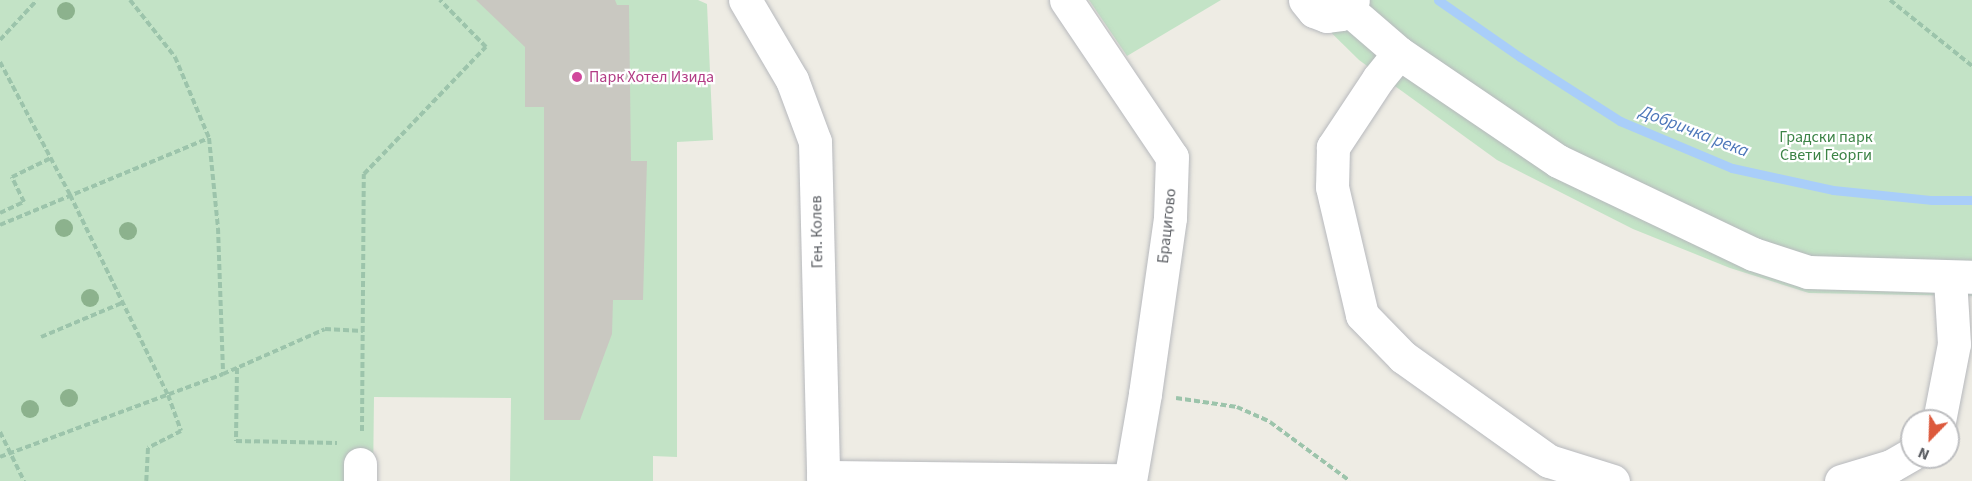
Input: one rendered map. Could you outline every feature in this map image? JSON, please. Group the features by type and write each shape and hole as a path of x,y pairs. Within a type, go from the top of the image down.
{"street":[{"name":"Ген. Колев","path":"745,0 792,80 815,141 823,479"},
{"name":"Брацигово","path":"1066,0 1173,157 1170,218 1145,394 1130,480"},
{"path":"1305,0 1308,6 1320,15 1335,16 1350,5 1399,53 1557,161 1753,254 1808,272 1961,277 1954,344 1941,409"},
{"path":"1399,53 1378,79 1333,147 1332,187 1362,315 1403,357 1549,461 1612,481"},
{"path":"1841,481 1892,466 1900,461"},
{"path":"823,479 1130,480"}],"path":[{"path":"0,40 37,0"},
{"path":"130,0 175,57 209,138 218,228 223,374"},
{"path":"237,368 236,441 355,458 363,331 364,174 486,47 440,0"},
{"path":"1890,0 1972,66"},
{"path":"0,62 70,195 168,394 181,431 148,448 146,481"},
{"path":"51,158 12,177 24,202 0,214 2,224 209,138"},
{"path":"41,337 122,303"},
{"path":"0,458 223,374 325,329 363,331"},
{"path":"1145,394 1237,407 1270,422 1350,481"},
{"path":"0,432 24,481"}],"green space":[{"path":"0,0 698,0 707,4 713,140 677,142 677,457 653,456 653,481 510,481 511,398 374,397 373,481 0,481"},
{"path":"1089,0 1221,0 1127,56"},
{"name":"Градски парк Свети Георги","path":"1298,0 1972,0 1972,296 1809,293 1730,268 1633,229 1497,160 1359,60"}],"building":[{"path":"476,0 615,0 617,5 629,5 631,161 647,161 643,300 613,300 612,334 580,420 544,420 544,107 525,107 525,47"}],"waterway":[{"name":"Добричка река","path":"1438,0 1520,57 1620,121 1732,168 1833,190 1932,200 1972,200"}],"place":[{"name":"Парк Хотел Изида","path":"577,77"}]}
